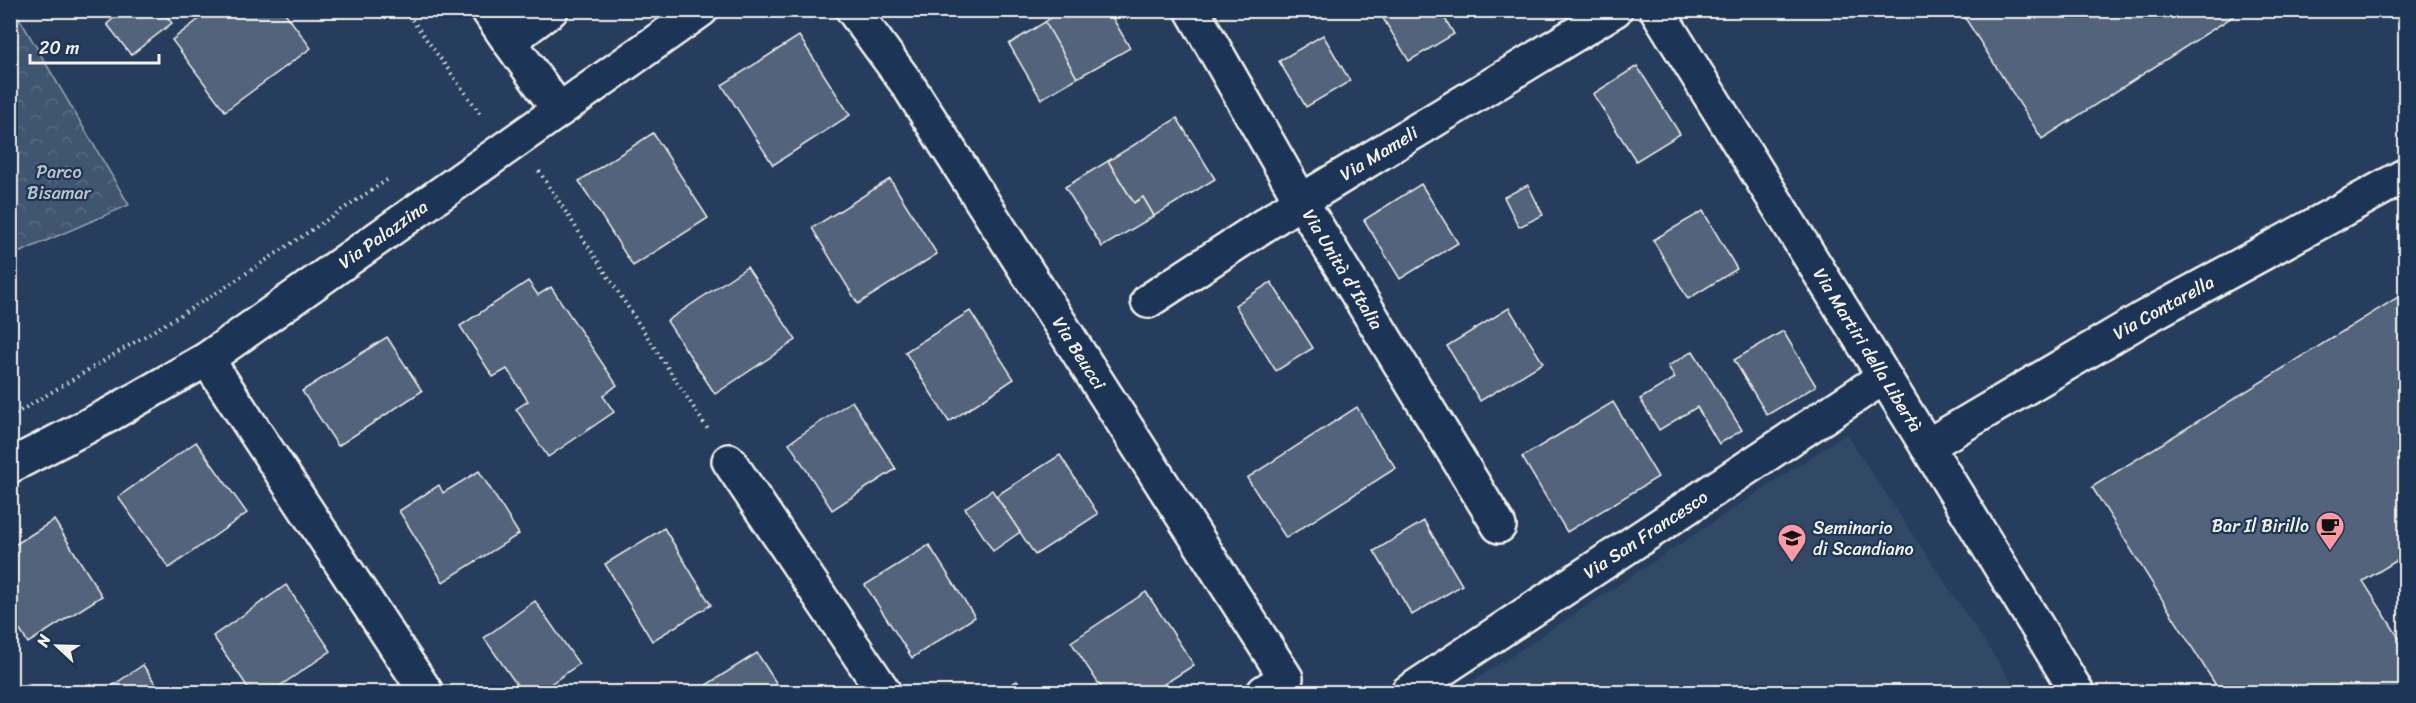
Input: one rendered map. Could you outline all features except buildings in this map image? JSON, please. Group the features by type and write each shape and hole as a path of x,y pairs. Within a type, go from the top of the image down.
{"street":[{"path":"488,10 559,110"},
{"path":"509,41 551,10"},
{"name":"Via Palazzina","path":"10,466 108,415 207,359 701,10"},
{"name":"Via Beucci","path":"853,10 908,86 1286,678 1264,693"},
{"name":"Via Unità d'Italia","path":"1192,10 1301,201 1498,526"},
{"name":"Via Mameli","path":"1148,301 1301,201 1615,10"},
{"name":"Via Martiri della Libertà","path":"1657,10 2077,693"},
{"name":"Via Contarella","path":"1927,446 2142,319 2406,175"},
{"path":"207,359 426,693"},
{"name":"Via San Francesco","path":"1408,693 1884,377"},
{"path":"729,461 884,693"}],"path":[{"path":"405,10 483,117"},
{"path":"473,123 535,77"},
{"path":"518,139 729,461"},
{"path":"10,417 215,294 394,176"}],"shaded area":[{"name":"Seminario di Scandiano","path":"1846,434 2018,692 1457,692"}],"green space":[{"name":"Parco Bisamar","path":"10,11 15,11 129,205 11,256"}],"place":[{"name":"Bar Il Birillo","path":"2330,552"},
{"name":"Seminario di Scandiano","path":"1792,564"}]}
